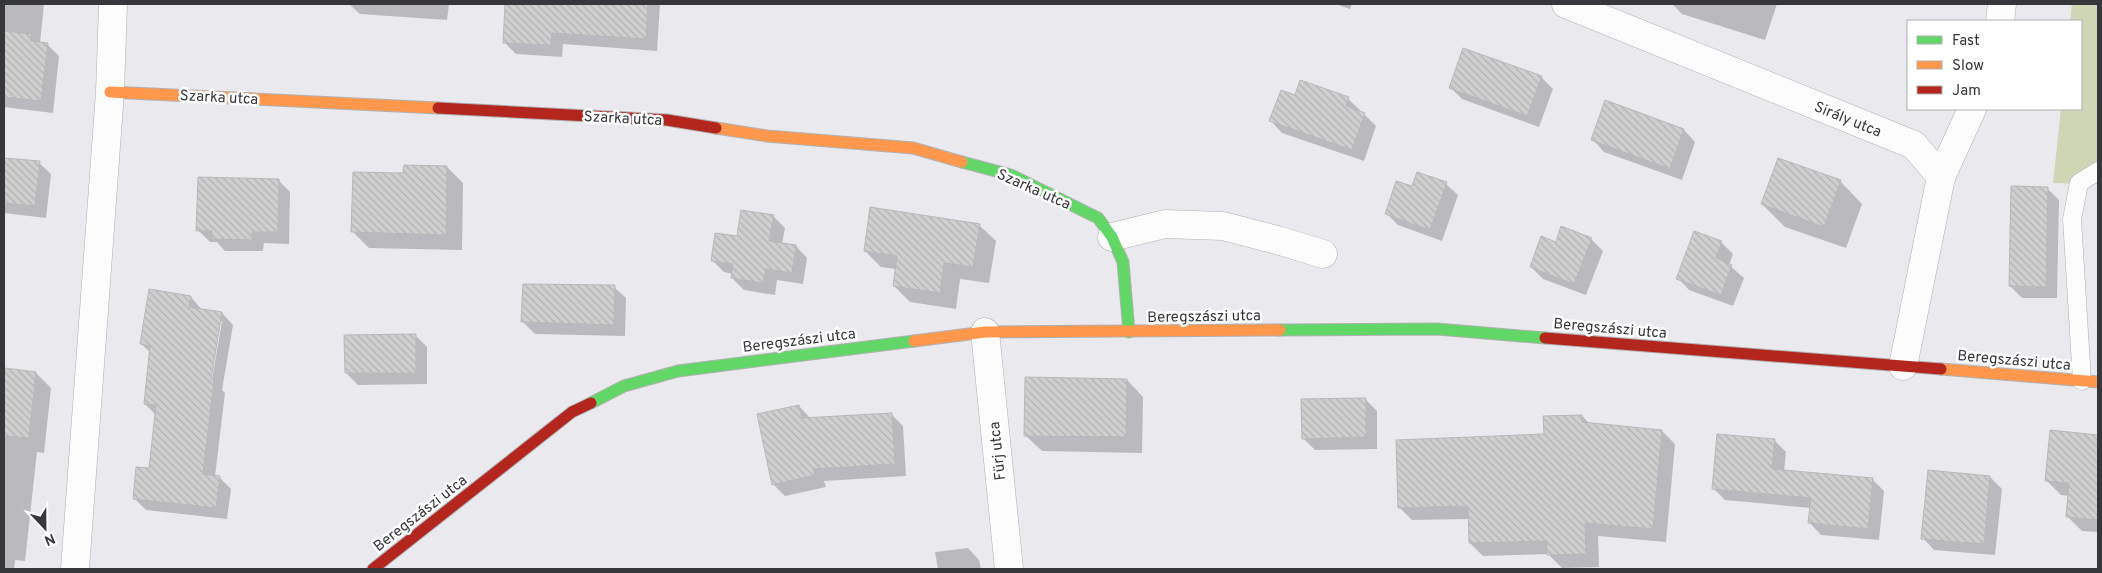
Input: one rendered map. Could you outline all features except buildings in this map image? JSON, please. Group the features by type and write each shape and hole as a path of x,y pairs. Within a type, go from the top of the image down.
{"street":[{"path":"75,569 110,92 113,4"},
{"name":"Sirály utca","path":"1566,4 1914,146 1941,177"},
{"path":"2000,20 2002,4"},
{"name":"Szarka utca","path":"110,92 667,120 767,136 913,148 1011,175 1098,218 1112,236 1123,262 1129,332"},
{"path":"1903,366 1941,177 1972,110"},
{"path":"1112,236 1165,224 1223,226 1323,254"},
{"name":"Beregszászi utca","path":"373,569 572,412 624,386 678,371 985,332 1437,329 2090,382"},
{"name":"Fürj utca","path":"985,332 1009,569"}],"lane":[{"path":"2090,382 2072,219 2079,184 2098,171"}],"green space":[{"path":"2072,4 2098,4 2098,184 2053,183 2061,110 2082,110 2082,20 2070,20"}],"traffic: fast":[{"path":"962,162 1011,175 1098,218 1112,237 1123,262 1129,332"},
{"path":"1280,330 1437,329 1545,338"},
{"path":"591,403 624,386 678,371 914,341"}],"traffic: slow":[{"path":"110,92 438,108"},
{"path":"716,128 767,136 913,148 962,162"},
{"path":"914,341 985,332 1280,330"},
{"path":"1941,369 2098,382"}],"traffic: jam":[{"path":"438,108 667,120 716,128"},
{"path":"1545,338 1941,369"},
{"path":"373,569 572,412 591,403"}]}
